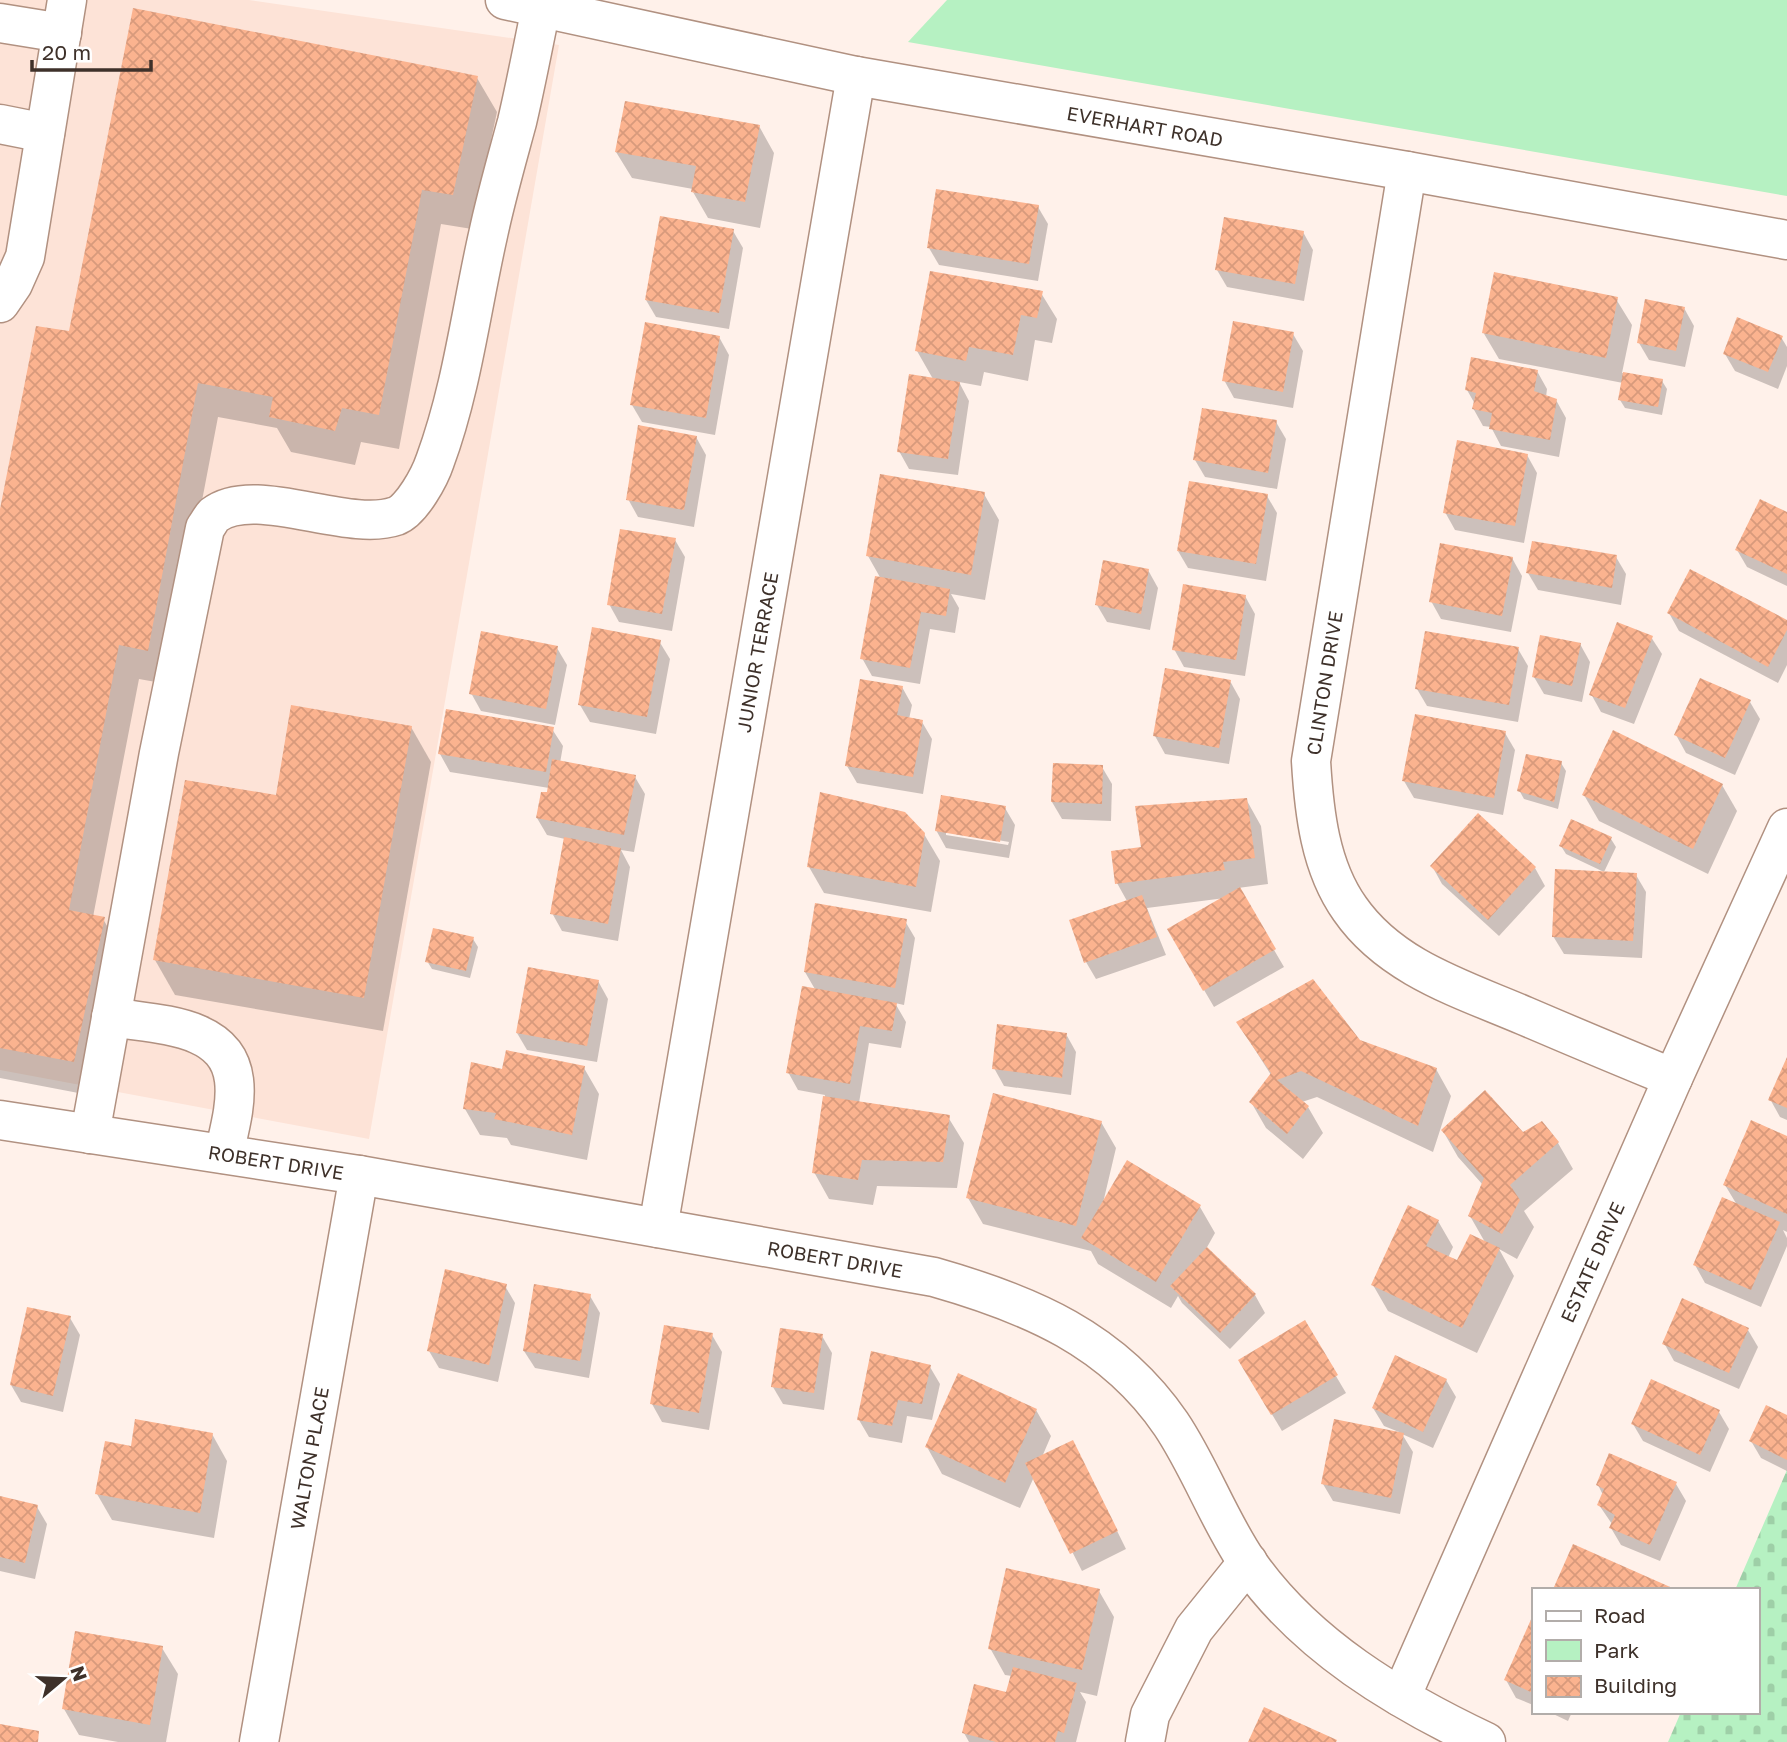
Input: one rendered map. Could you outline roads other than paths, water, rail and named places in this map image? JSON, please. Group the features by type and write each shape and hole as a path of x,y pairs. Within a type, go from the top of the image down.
{"street":[{"name":"EVERHART ROAD","path":"523,4 856,76 1787,240"},
{"path":"90,1134 159,753 205,528 213,516 226,509 249,506 373,521 399,515 420,493 435,462 464,358 488,234 517,120 523,4"},
{"path":"0,23 65,16 45,133 13,246 25,257 13,284 0,303"},
{"name":"JUNIOR TERRACE","path":"658,1228 856,76"},
{"path":"0,124 45,133"},
{"name":"CLINTON DRIVE","path":"1407,171 1311,761 1315,814 1329,868 1349,909 1382,946 1421,972 1673,1078"},
{"name":"ESTATE DRIVE","path":"1401,1697 1673,1078 1787,828"},
{"path":"111,1017 195,1031 213,1041 230,1062 234,1082 232,1112 224,1154"},
{"name":"ROBERT DRIVE","path":"0,1120 359,1175 934,1277 987,1292 1044,1315 1093,1344 1140,1386 1171,1424 1248,1562 1288,1611 1342,1660 1401,1697 1486,1742"},
{"name":"WALTON PLACE","path":"259,1742 359,1175"},
{"path":"1144,1742 1150,1715 1194,1629 1248,1562"}]}
